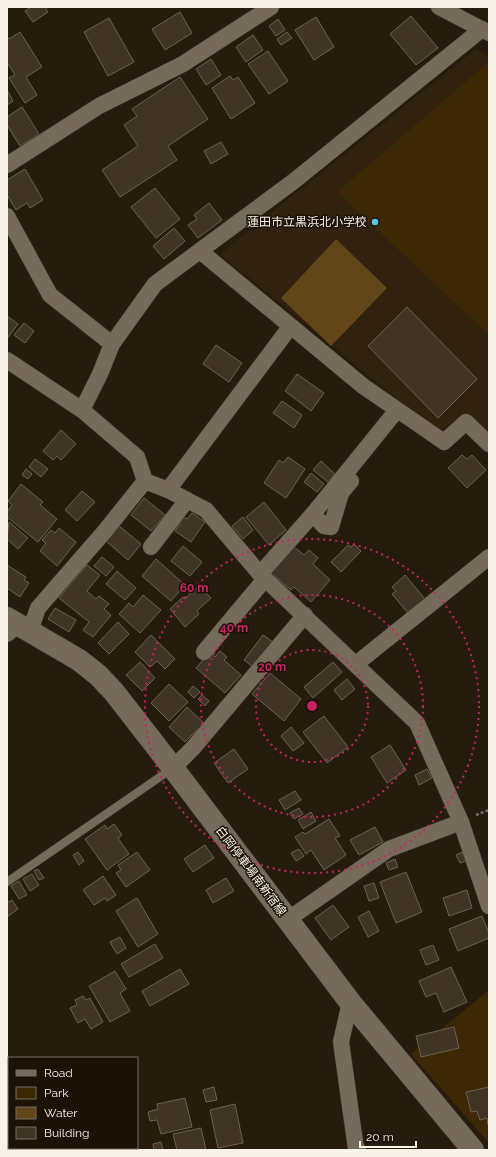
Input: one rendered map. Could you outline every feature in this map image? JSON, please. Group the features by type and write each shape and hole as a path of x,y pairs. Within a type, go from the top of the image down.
{"main road":[{"name":"白岡停車場南新宿線","path":"15,626 79,660 98,675 134,716 350,1002 473,1150"}],"street":[{"path":"7,165 99,106 183,64 271,7"},
{"path":"82,410 100,374 112,344 155,284 294,181 485,31 439,7"},
{"path":"7,216 50,295 112,344"},
{"path":"200,251 290,328 363,386 444,442 466,422 489,444"},
{"path":"168,490 290,328"},
{"path":"7,360 82,410 137,457 145,481"},
{"path":"204,652 312,514 401,412"},
{"path":"312,514 324,526 331,527 341,493 401,412"},
{"path":"145,481 168,490 206,510 262,576 417,723 461,822 489,906"},
{"path":"15,626 38,608 105,531 145,481"},
{"path":"151,547 187,500"},
{"path":"356,664 489,557"},
{"path":"173,768 193,748 305,616"},
{"path":"287,920 389,849 461,822"},
{"path":"350,1002 341,1042 353,1150"}],"lane":[{"path":"7,882 173,768"}],"shaded area":[{"name":"蓮田市立黒浜北小学校","path":"476,49 489,56 489,441 462,414 439,433 220,254"}],"green space":[{"path":"489,62 489,335 337,192"},
{"path":"489,990 489,1143 411,1054"}],"water":[{"path":"336,239 387,288 331,346 281,298"}],"building":[{"path":"31,7 45,7 48,12 33,22 25,11"},
{"path":"180,12 192,33 165,50 152,29"},
{"path":"411,16 438,48 416,65 390,34"},
{"path":"316,17 334,47 314,60 295,30"},
{"path":"109,18 134,62 108,76 84,32"},
{"path":"278,19 285,30 276,36 269,26"},
{"path":"20,32 42,67 26,77 37,95 25,103 9,78 15,75 7,62 7,36 9,39"},
{"path":"287,32 292,38 281,45 277,39"},
{"path":"253,35 263,50 246,62 236,47"},
{"path":"268,51 288,81 269,94 248,64"},
{"path":"211,59 221,75 206,85 196,69"},
{"path":"230,76 233,80 238,77 255,103 231,119 212,88"},
{"path":"180,77 208,119 168,146 177,160 120,197 102,170 138,146 124,125 137,116 132,109"},
{"path":"7,90 13,101 7,105"},
{"path":"22,107 39,134 20,146 7,125 7,117"},
{"path":"221,142 228,154 211,164 204,151"},
{"path":"25,169 43,200 30,208 27,203 16,210 7,195 7,180"},
{"path":"155,188 180,219 156,238 131,207"},
{"path":"209,203 222,220 198,238 188,225 197,219 194,215"},
{"path":"174,228 185,241 164,259 153,246"},
{"path":"407,307 477,379 438,418 368,346"},
{"path":"7,316 18,324 7,339"},
{"path":"24,323 34,331 25,343 14,335"},
{"path":"216,345 242,363 229,382 203,364"},
{"path":"297,374 324,393 311,411 285,391"},
{"path":"282,401 302,415 294,428 273,413"},
{"path":"61,430 76,444 61,460 57,456 53,460 43,451"},
{"path":"462,455 467,459 472,455 486,470 467,488 448,468"},
{"path":"288,457 305,469 286,498 264,483 279,460 283,463"},
{"path":"35,459 48,469 41,477 29,467"},
{"path":"321,461 335,474 328,482 313,470"},
{"path":"26,469 32,474 28,479 22,475"},
{"path":"311,473 324,484 317,492 304,482"},
{"path":"21,484 43,502 40,505 57,519 38,542 7,517 7,512 12,505 8,501"},
{"path":"82,491 95,502 77,521 65,510"},
{"path":"144,498 165,515 151,531 131,515"},
{"path":"264,502 286,530 269,545 246,517"},
{"path":"192,513 205,522 191,542 175,531 184,517 187,519"},
{"path":"243,517 253,530 243,539 232,526"},
{"path":"9,522 28,538 18,549 7,539"},
{"path":"119,526 141,544 128,560 106,541"},
{"path":"59,528 76,542 57,566 40,551 46,543 42,540 51,530 55,533"},
{"path":"354,544 361,551 341,572 331,562 348,545 351,547"},
{"path":"183,546 202,562 190,576 171,561"},
{"path":"294,547 304,555 309,550 318,558 313,564 330,580 311,602 294,587 291,590 271,573"},
{"path":"102,557 114,567 106,576 94,566"},
{"path":"156,559 185,585 171,601 142,576"},
{"path":"7,565 26,577 24,580 29,583 20,597 7,588"},
{"path":"87,565 100,575 87,591 96,599 99,596 109,604 104,609 111,615 93,637 83,630 89,622 59,598"},
{"path":"117,571 136,588 125,600 106,584"},
{"path":"405,575 425,599 408,613 392,594 396,591 392,587"},
{"path":"199,586 211,598 197,611 199,614 185,627 170,609 183,597 185,599"},
{"path":"143,595 161,610 140,633 119,614 129,603 133,607"},
{"path":"55,608 76,620 69,632 48,619"},
{"path":"118,622 129,634 109,654 98,643"},
{"path":"151,635 175,659 165,669 157,661 150,667 135,652"},
{"path":"263,635 273,642 253,667 244,660"},
{"path":"220,651 227,657 224,660 241,675 225,693 196,668 210,652 215,657"},
{"path":"140,662 155,678 142,691 126,675"},
{"path":"333,662 342,672 313,698 304,687"},
{"path":"270,673 301,699 284,721 252,694"},
{"path":"347,679 355,689 342,700 334,690"},
{"path":"169,684 188,702 169,721 151,703"},
{"path":"193,686 200,692 194,698 188,692"},
{"path":"202,695 209,701 205,706 198,699"},
{"path":"187,707 204,723 185,742 169,727"},
{"path":"324,716 348,747 327,763 303,732"},
{"path":"291,727 304,743 293,751 281,736"},
{"path":"390,745 406,770 387,783 371,757"},
{"path":"234,749 248,769 228,783 214,763"},
{"path":"427,769 432,778 419,785 415,775"},
{"path":"295,791 301,800 285,810 279,800"},
{"path":"299,808 303,814 294,819 290,813"},
{"path":"311,812 316,821 303,829 298,820"},
{"path":"329,819 340,836 335,838 346,855 324,870 311,850 306,854 295,837 303,832 305,834"},
{"path":"114,824 122,835 118,838 129,854 107,870 85,839 105,825 107,829"},
{"path":"375,827 383,842 359,855 350,840"},
{"path":"205,845 214,858 193,872 184,859"},
{"path":"299,849 304,856 296,861 291,853"},
{"path":"78,852 84,861 79,865 73,855"},
{"path":"137,852 150,870 126,887 116,873 121,870 118,865"},
{"path":"462,852 466,861 460,863 456,855"},
{"path":"395,859 398,867 389,870 386,863"},
{"path":"38,869 44,878 39,880 34,871"},
{"path":"406,872 422,912 396,923 380,882"},
{"path":"32,874 39,885 30,891 23,879"},
{"path":"103,876 116,895 107,901 105,898 94,905 83,890"},
{"path":"226,878 234,891 213,903 206,890"},
{"path":"19,881 27,895 19,899 11,886"},
{"path":"374,883 379,898 369,901 364,886"},
{"path":"467,890 472,908 449,916 443,898"},
{"path":"137,898 158,934 138,947 116,911"},
{"path":"12,900 18,909 7,917 7,903"},
{"path":"333,905 349,927 331,940 315,918"},
{"path":"369,911 379,931 368,937 358,917"},
{"path":"482,916 489,933 489,938 458,951 449,929"},
{"path":"120,937 126,948 117,954 110,942"},
{"path":"155,944 163,958 129,977 121,964"},
{"path":"433,945 439,960 426,965 420,950"},
{"path":"451,967 467,1002 444,1012 436,993 426,997 419,981"},
{"path":"180,969 189,984 150,1006 142,991"},
{"path":"115,971 126,989 120,993 130,1011 110,1022 89,986"},
{"path":"83,996 86,1000 90,998 103,1022 91,1029 85,1019 78,1023 70,1008 77,1005 75,1000"},
{"path":"454,1027 459,1048 421,1057 416,1036"},
{"path":"214,1087 217,1100 206,1102 203,1090"},
{"path":"489,1087 488,1125 487,1118 480,1120 477,1111 471,1112 466,1092"},
{"path":"185,1098 192,1127 161,1134 157,1120 150,1121 148,1112 158,1109 157,1104"},
{"path":"235,1104 243,1143 218,1148 210,1110"},
{"path":"201,1128 206,1150 177,1150 173,1134"},
{"path":"161,1142 163,1150 154,1150 153,1144"}],"place":[{"name":"蓮田市立黒浜北小学校","path":"375,222"}]}
